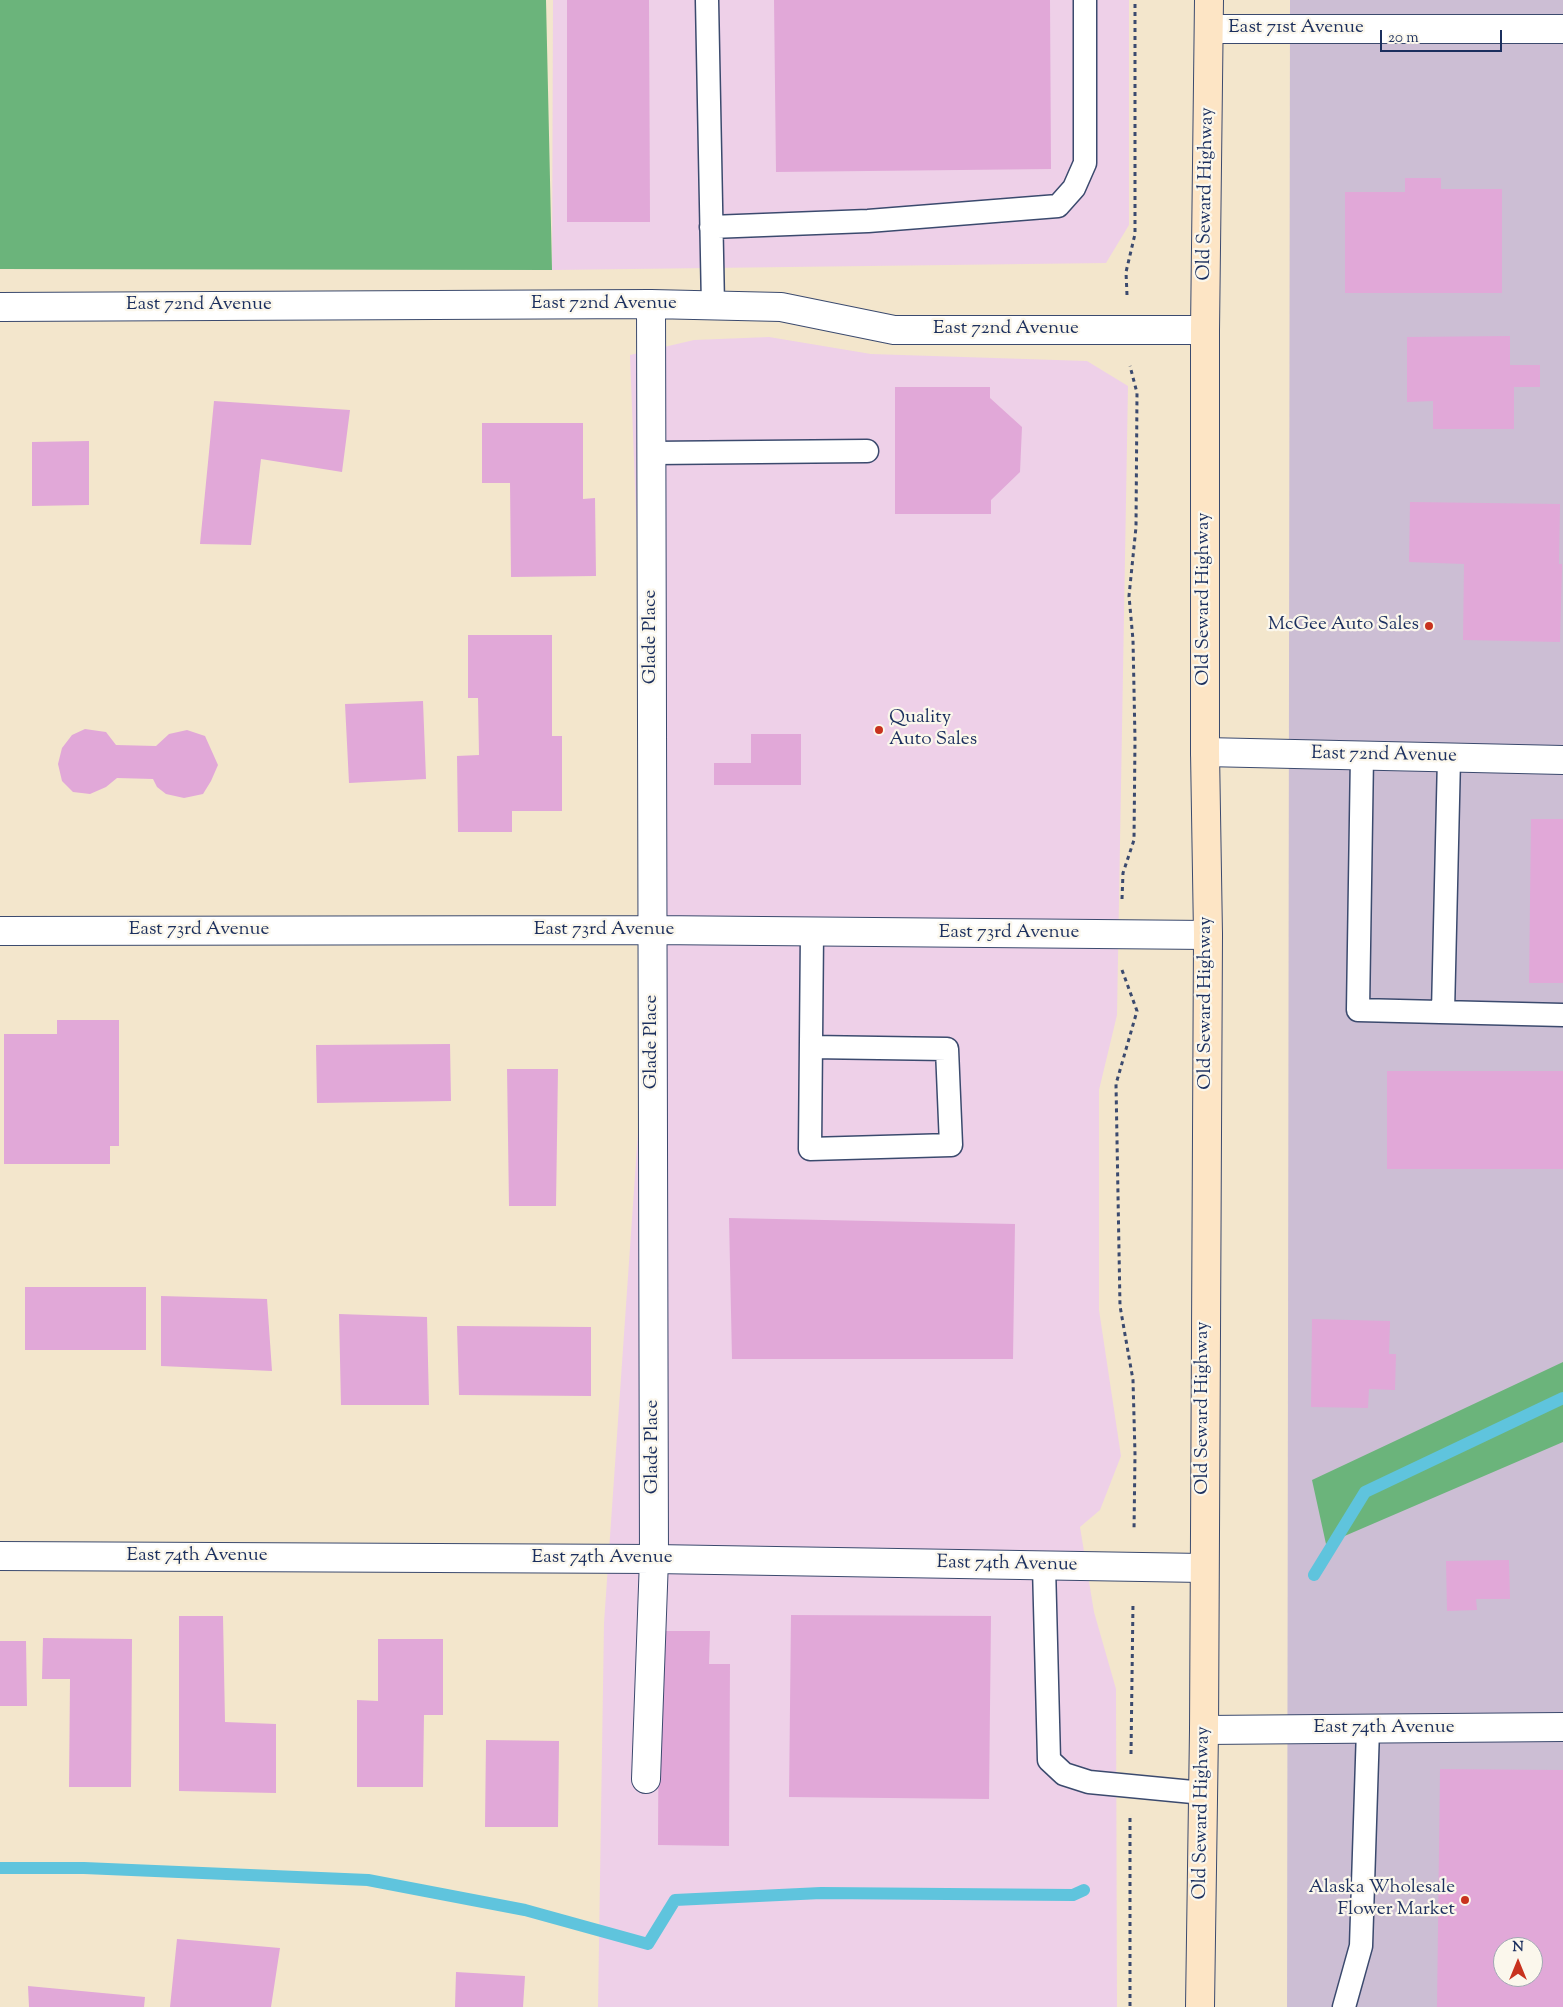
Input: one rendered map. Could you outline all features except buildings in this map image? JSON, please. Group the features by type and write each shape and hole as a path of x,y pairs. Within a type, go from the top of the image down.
{"main road":[{"name":"Old Seward Highway","path":"1200,2007 1204,1730 1203,1568 1208,935 1205,752 1205,330 1209,0"}],"street":[{"name":"East 71st Avenue","path":"1209,29 1563,29"},
{"name":"East 72nd Avenue","path":"0,307 651,304 781,307 894,330 1205,330"},
{"name":"Glade Place","path":"646,1779 654,1559 651,304"},
{"name":"East 72nd Avenue","path":"1205,752 1563,760"},
{"name":"East 73rd Avenue","path":"0,931 652,930 1208,935"},
{"name":"East 74th Avenue","path":"0,1556 654,1559 1203,1568"},
{"name":"East 74th Avenue","path":"1204,1730 1563,1727"}],"lane":[{"path":"707,0 713,306"},
{"path":"711,227 868,220 1058,206 1074,188 1085,163 1085,0"},
{"path":"652,453 867,451"},
{"path":"1362,756 1358,1010 1563,1015"},
{"path":"1444,1012 1449,758"},
{"path":"811,1047 947,1049 951,1145 810,1149 812,932"},
{"path":"1044,1566 1048,1760 1064,1774 1089,1782 1203,1793"},
{"path":"1344,2007 1361,1946 1368,1729"}],"path":[{"path":"1130,2007 1130,1786 1135,1454 1133,1380 1120,1306 1116,1084 1137,1011 1122,973 1122,872 1134,840 1133,640 1129,596 1136,527 1137,393 1128,357 1126,272 1135,234 1135,0"}],"shaded area":[{"path":"553,0 1129,0 1129,225 1106,263 552,270"},
{"path":"1290,0 1563,0 1563,2007 1287,2007"},
{"path":"769,337 871,354 1087,361 1128,386 1117,1015 1099,1090 1099,1310 1121,1456 1100,1510 1080,1527 1094,1612 1116,1689 1117,2007 598,2007 604,1623 652,930 630,355 694,340"}],"green space":[{"path":"0,0 546,0 552,270 0,269"},
{"path":"1563,1362 1563,1442 1326,1544 1312,1480"}],"waterway":[{"path":"1314,1575 1365,1492 1563,1398"},
{"path":"0,1868 84,1868 368,1880 525,1910 648,1944 675,1900 821,1893 1073,1895 1084,1890"}],"place":[{"name":"McGee Auto Sales","path":"1429,626"},
{"name":"Quality Auto Sales","path":"879,730"},
{"name":"Alaska Wholesale Flower Market","path":"1465,1900"}]}
